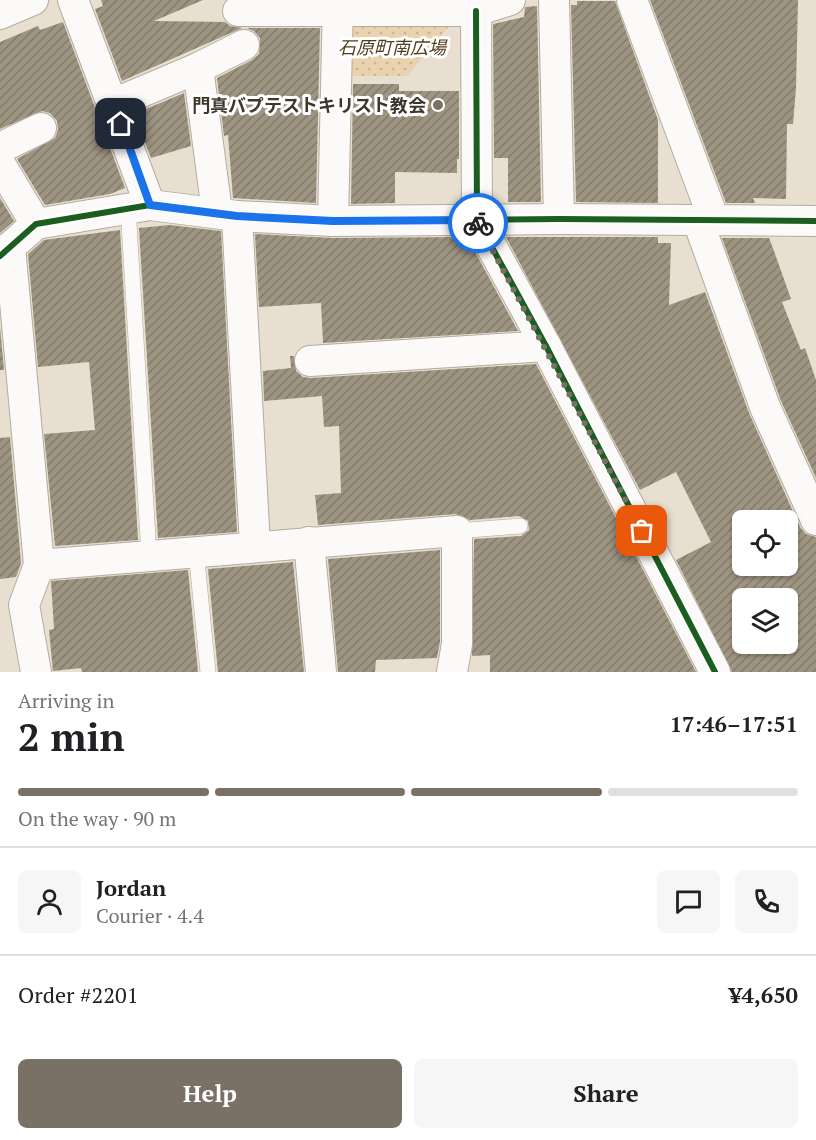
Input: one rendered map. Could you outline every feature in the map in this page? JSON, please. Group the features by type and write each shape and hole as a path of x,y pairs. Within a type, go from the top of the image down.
{"street":[{"path":"73,0 113,104 139,206"},
{"path":"238,11 337,5 476,11 510,0"},
{"path":"554,0 559,219"},
{"path":"632,0 706,220 765,407 816,520"},
{"path":"333,221 337,5"},
{"path":"476,11 477,220 546,346 714,672"},
{"path":"113,104 198,68 244,45"},
{"path":"198,68 227,214 255,546"},
{"path":"0,148 41,128"},
{"path":"0,164 36,224"},
{"path":"36,672 24,605 39,565 5,252 36,224 139,206 333,221 559,219 816,221"},
{"path":"310,361 546,346"},
{"path":"39,565 196,550 457,531 457,644 452,672"},
{"path":"309,542 321,672"}],"lane":[{"path":"139,206 149,555"},
{"path":"457,531 520,526"},
{"path":"196,550 208,672"}],"green space":[{"name":"石原町南広場","path":"457,17 407,76 347,76 347,32 357,19"}],"building":[{"path":"101,0 203,0 154,21 225,22 230,26 242,28 122,81 95,9 103,6"},
{"path":"650,0 798,0 793,124 787,124 786,199 753,198 755,203 726,203"},
{"path":"577,1 615,1 658,120 658,203 576,202 571,5 577,5"},
{"path":"537,6 541,202 508,202 508,158 494,158 493,24 524,17 525,7"},
{"path":"63,22 125,188 110,194 45,205 17,159 55,138 58,130 57,121 50,113 42,111 0,129 0,42 38,26 40,30"},
{"path":"247,28 320,28 316,203 233,198 228,135 224,136 217,78 259,54 260,38 254,31"},
{"path":"353,84 399,84 399,91 459,91 457,173 395,172 395,203 351,204"},
{"path":"184,93 191,146 151,158 134,114"},
{"path":"0,198 14,221 0,233"},
{"path":"170,225 221,231 237,532 158,538 139,228"},
{"path":"120,230 138,540 55,546 44,434 95,430 89,362 38,367 28,254 44,240"},
{"path":"255,234 333,238 467,237 518,331 323,343 321,303 259,307"},
{"path":"506,237 658,237 658,243 671,243 669,305 705,292 749,413 792,510 732,510 732,576 798,576 798,523 806,534 816,537 816,672 732,672 676,560 711,542 676,472 640,490"},
{"path":"722,238 769,238 791,299 782,302 801,350 805,348 816,380 816,478 781,401"},
{"path":"0,327 4,370 0,370"},
{"path":"290,356 294,356 296,371 303,377 311,378 536,364 696,672 490,672 490,655 472,656 474,539 521,536 529,530 528,521 519,516 470,520 456,514 318,525 315,495 341,493 339,426 324,427 322,396 264,401 263,371 291,368"},
{"path":"10,437 21,563 16,577 0,579 0,438"},
{"path":"440,550 440,642 437,658 376,660 375,672 338,672 328,559"},
{"path":"293,562 304,672 218,672 208,569"},
{"path":"188,570 198,672 82,672 81,668 53,671 49,630 54,629 51,581"}],"cycle path":[{"path":"476,11 477,220 546,346 715,672"},
{"path":"0,256 36,224 150,205 237,216 333,221 559,219 816,221"}],"way so far":[{"path":"478,223 546,346 642,531"}],"place":[{"name":"門真バプテストキリスト教会","path":"438,105"}],"route":[{"path":"121,124 150,205 237,216 333,221 477,220 478,223"}]}
